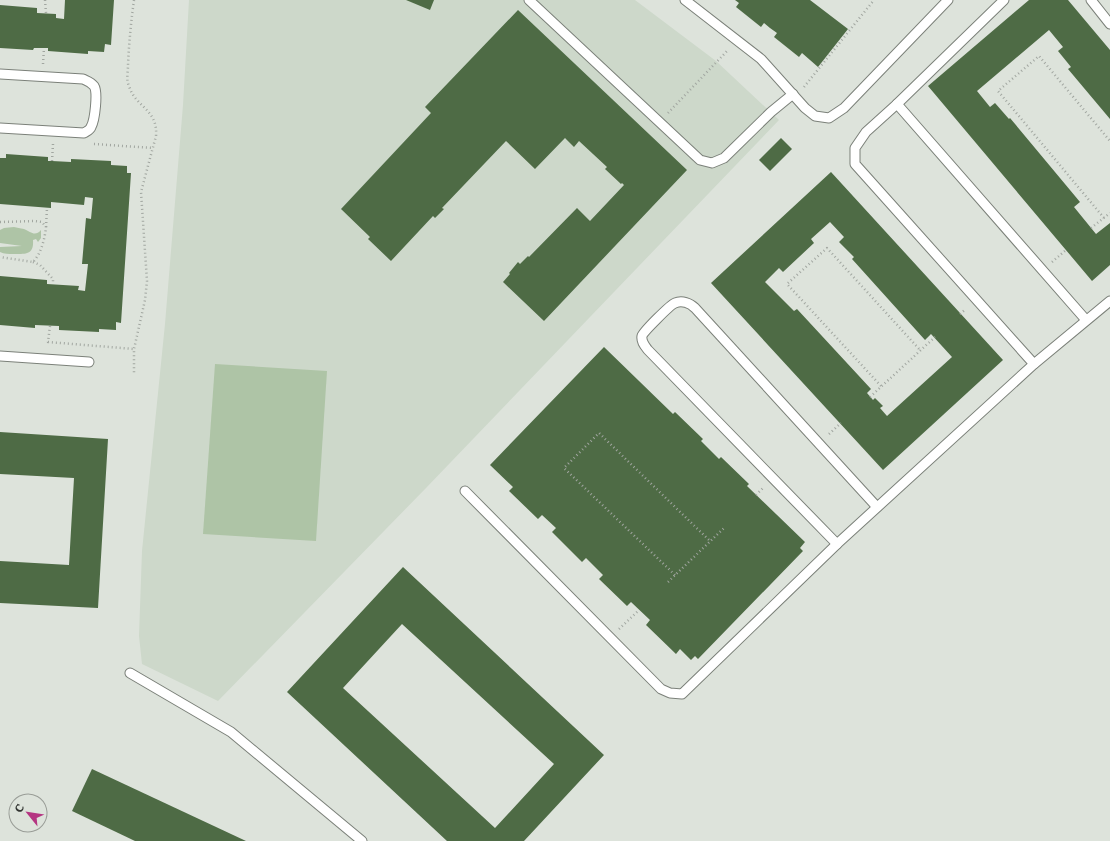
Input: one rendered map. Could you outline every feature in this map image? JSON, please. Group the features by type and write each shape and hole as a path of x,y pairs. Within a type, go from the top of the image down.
{"lane":[{"path":"529,0 700,160 712,163 724,158 771,112 793,94"},
{"path":"685,0 761,59 815,116 829,118 844,108 948,0"},
{"path":"1004,0 866,132 855,148 855,164 1034,364"},
{"path":"1091,0 1110,24"},
{"path":"0,74 83,79 90,82 94,86 96,93 94,120 90,129 84,133 0,128"},
{"path":"897,104 1086,320"},
{"path":"837,544 643,343 642,336 646,329 675,303 683,302 690,304 877,507"},
{"path":"465,491 661,689 670,693 682,694 877,507 1034,364 1086,320 1110,302"},
{"path":"0,356 89,362"},
{"path":"130,673 231,732 362,841"}],"path":[{"path":"45,0 46,13"},
{"path":"134,0 130,31 128,84 131,93 153,116 157,127 142,192 147,281 145,300 134,349 134,375"},
{"path":"793,94 805,87 874,0"},
{"path":"1104,218 998,90 1039,56 1110,141"},
{"path":"659,122 716,61"},
{"path":"92,144 153,148"},
{"path":"33,262 38,254 45,234 47,208"},
{"path":"1091,228 1110,213"},
{"path":"0,222 35,221 42,222 46,227"},
{"path":"881,386 787,284 827,248 920,350"},
{"path":"0,257 33,262 40,265 53,279 53,284"},
{"path":"50,326 48,342 134,349"},
{"path":"870,396 935,337"},
{"path":"675,575 564,468 599,433 710,541"},
{"path":"668,582 725,527"},
{"path":"610,638 639,610"}],"shaded area":[{"path":"189,0 635,0 716,61 779,120 426,488 218,701 142,664 139,636 142,551 165,324 183,105"}],"green space":[{"path":"14,227 24,229 35,234 41,230 41,238 38,242 36,239 33,240 32,249 28,253 5,254 0,252 0,247 22,246 0,243 0,230"},
{"path":"215,364 327,371 316,541 203,534"}],"building":[{"path":"65,0 114,0 111,45 105,44 104,52 88,51 88,54 48,51 48,48 34,48 33,50 0,48 0,5 37,8 37,13 56,14 56,18 64,19"},
{"path":"406,0 434,0 430,10"},
{"path":"735,0 810,0 848,29 818,67 802,53 799,57 774,37 777,33 764,23 761,27 736,7 739,3"},
{"path":"1029,0 1068,0 1110,50 1110,119 1068,69 1071,67 1058,51 1063,47 1049,30 977,91 990,107 995,103 1009,119 1010,118 1080,202 1074,207 1096,234 1110,223 1110,265 1092,281 928,86"},
{"path":"518,10 687,170 544,321 503,282 518,262 520,264 528,256 529,257 577,208 590,221 624,185 605,169 607,167 579,141 574,147 565,138 535,169 506,141 442,208 444,209 435,218 433,216 391,261 368,239 370,237 341,209 431,113 425,107"},
{"path":"781,138 792,149 770,171 759,160"},
{"path":"6,154 48,157 48,161 71,162 71,159 111,161 111,165 127,166 127,173 131,173 121,323 116,322 116,330 99,329 99,332 59,330 59,326 35,325 35,328 0,325 0,276 47,280 47,284 79,286 78,290 85,291 88,264 82,264 86,218 91,219 93,198 85,197 84,205 51,202 51,208 0,204 0,158 6,158"},
{"path":"831,172 1003,360 883,470 711,283","holes":["830,222 844,237 839,242 854,257 852,259 925,340 931,334 952,357 887,416 880,408 883,406 875,398 873,400 867,393 871,389 797,309 794,311 765,282 779,268 783,272 814,243 811,239"]},
{"path":"604,347 673,414 675,412 703,439 701,441 719,459 721,457 749,484 747,486 805,542 800,548 803,551 698,659 695,656 691,660 680,649 676,654 646,625 650,620 631,602 627,606 599,579 603,575 586,558 582,562 552,532 556,528 542,515 538,519 509,491 513,487 490,465"},
{"path":"0,432 108,439 98,608 0,603 0,561 69,565 74,478 0,474"},
{"path":"403,567 604,755 524,841 447,841 287,692","holes":["402,624 554,764 495,828 343,688"]},
{"path":"92,769 246,841 135,841 72,811"}]}
